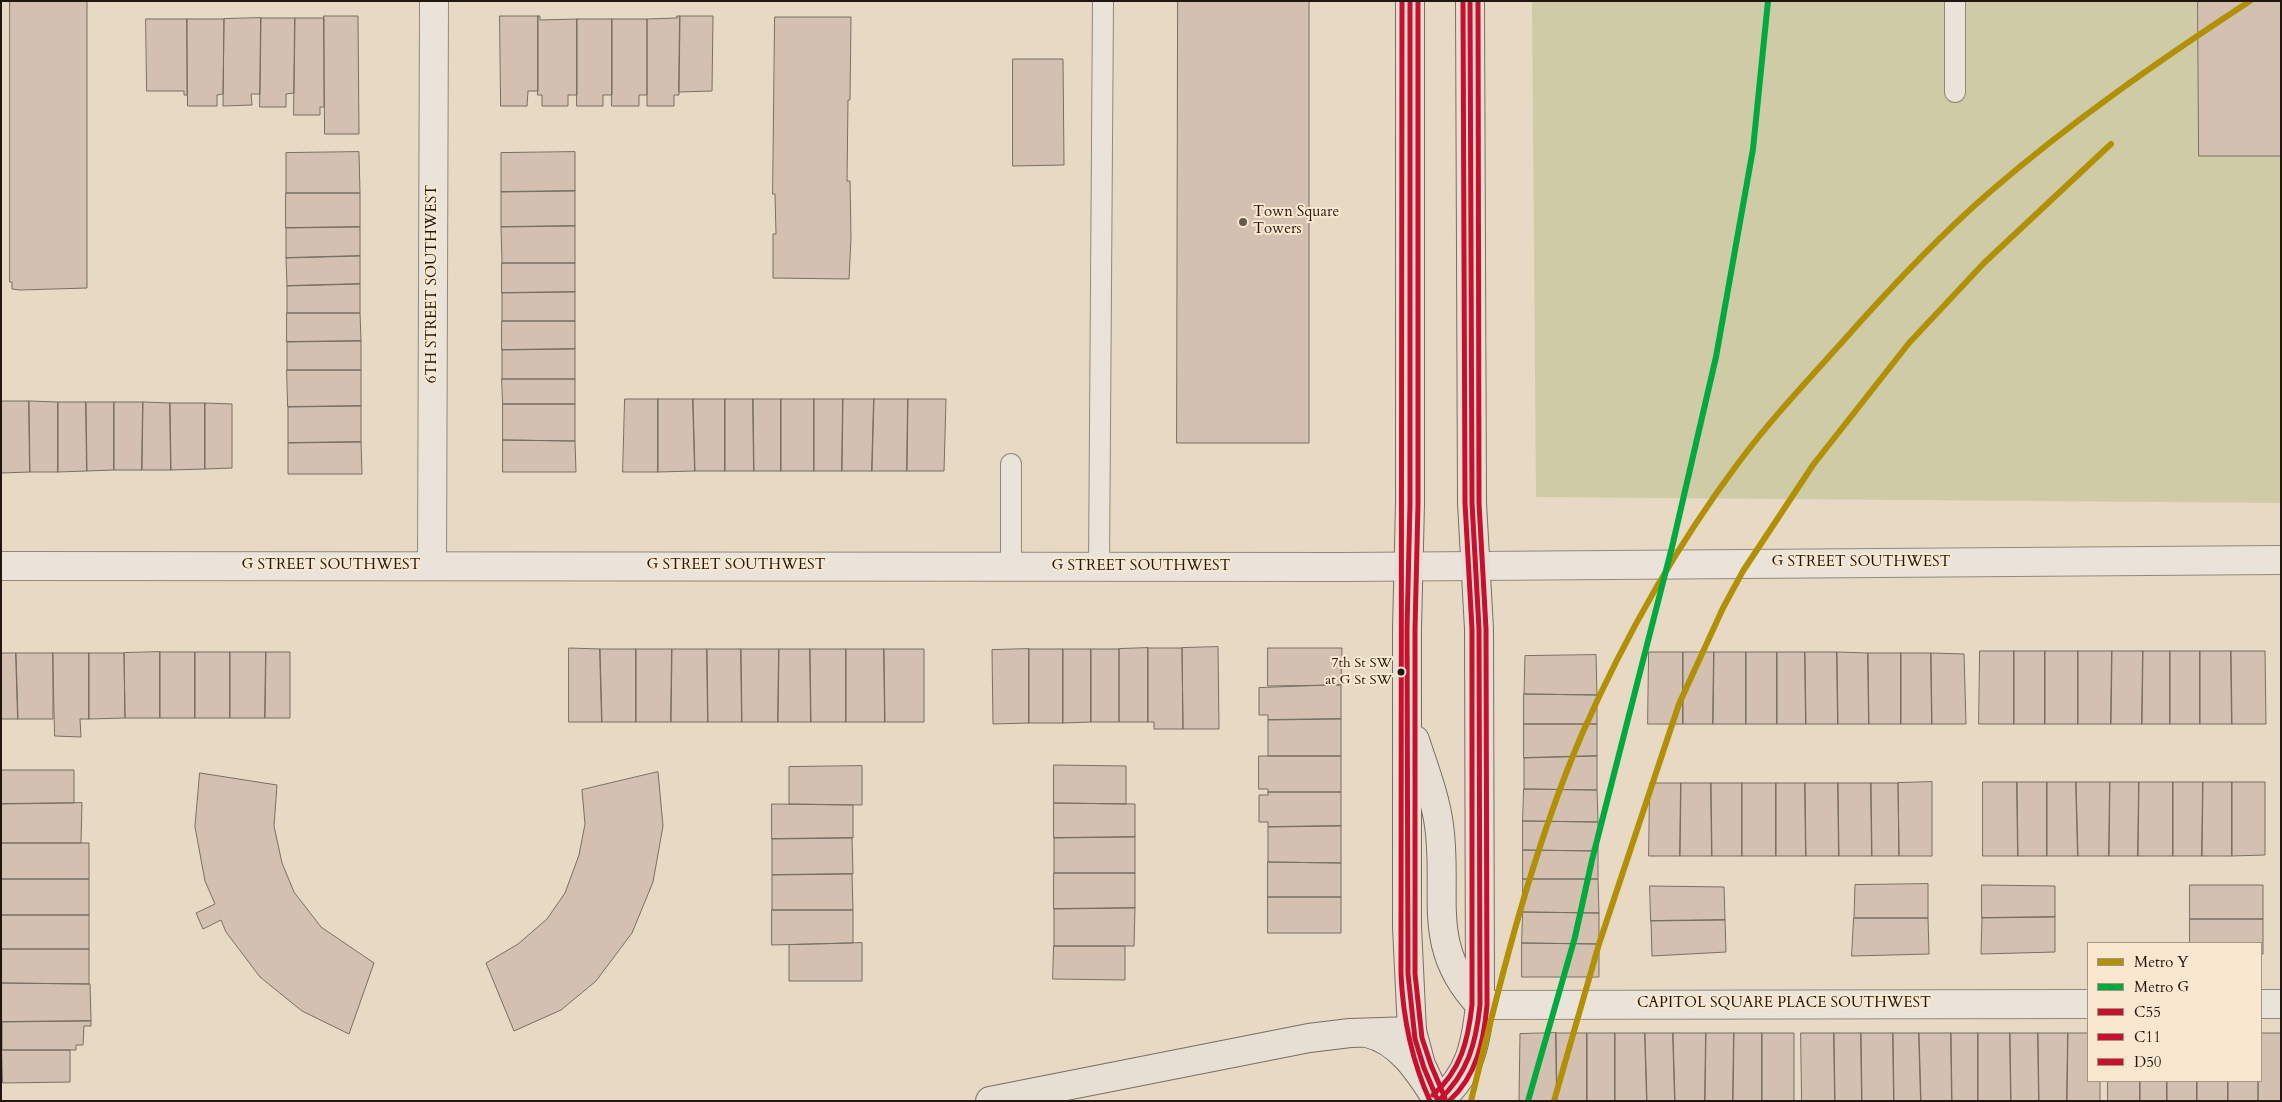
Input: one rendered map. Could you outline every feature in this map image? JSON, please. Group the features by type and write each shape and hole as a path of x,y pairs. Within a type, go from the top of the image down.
{"main road":[{"path":"1410,1 1407,937 1412,1031 1421,1065 1438,1101"},
{"path":"1438,1101 1455,1086 1468,1064 1476,1037 1480,1005 1479,629 1472,503 1470,1"},
{"path":"1407,713 1439,824 1441,924 1445,944 1450,960 1463,986 1480,1005"},
{"path":"990,1101 1309,1038 1412,1031"},
{"path":"1363,1033 1386,1040 1395,1047 1414,1065 1438,1101"}],"street":[{"name":"6TH STREET SOUTHWEST","path":"432,566 434,1"},
{"name":"G STREET SOUTHWEST","path":"1,566 1099,567 2281,560"},
{"name":"CAPITOL SQUARE PLACE SOUTHWEST","path":"1480,1005 2087,1004"},
{"path":"2262,1004 2281,1004"}],"lane":[{"path":"1099,567 1103,1"},
{"path":"1955,1 1955,92"},
{"path":"1011,464 1011,567"}],"shaded area":[{"path":"1532,1 2198,1 2199,155 2281,156 2281,503 1536,497"}],"building":[{"path":"10,1 87,1 87,288 20,290 12,289 12,282 10,282"},
{"name":"Town Square Towers","path":"1178,1 1309,1 1309,443 1177,443"},
{"path":"2198,1 2281,1 2281,156 2199,156"},
{"path":"324,16 358,16 359,134 325,134"},
{"path":"500,16 538,16 538,91 528,91 527,106 501,106"},
{"path":"538,16 540,16 540,20 577,19 577,95 568,95 568,106 542,106 542,95 538,95"},
{"path":"677,16 680,16 679,95 674,95 674,106 647,106 647,19 677,18"},
{"path":"680,16 713,16 712,91 679,92"},
{"path":"775,17 851,17 847,181 850,181 851,238 849,279 773,278 773,234 776,234 775,194 773,194"},
{"path":"261,18 295,18 294,93 286,94 286,107 260,107"},
{"path":"261,18 260,94 251,94 252,105 223,106 224,19"},
{"path":"295,18 324,18 324,107 320,107 320,115 294,115"},
{"path":"146,19 187,19 187,95 184,95 184,91 147,91"},
{"path":"187,19 224,19 223,94 217,95 217,106 188,106"},
{"path":"577,19 612,19 612,95 603,95 603,106 577,106"},
{"path":"612,19 647,19 647,95 639,95 639,106 612,106"},
{"path":"1013,59 1063,59 1064,165 1013,166"},
{"path":"359,152 360,193 286,193 286,153"},
{"path":"575,152 575,191 501,192 501,153"},
{"path":"575,191 575,226 501,227 501,192"},
{"path":"286,193 360,193 360,227 286,228"},
{"path":"575,226 575,263 502,263 501,227"},
{"path":"360,227 360,256 286,258 286,228"},
{"path":"360,256 360,284 287,286 286,258"},
{"path":"502,263 575,263 575,292 502,293"},
{"path":"360,284 360,313 287,313 287,286"},
{"path":"575,292 575,321 502,321 502,293"},
{"path":"287,313 360,313 361,341 287,342"},
{"path":"502,321 575,321 575,349 502,350"},
{"path":"361,341 361,370 287,370 287,342"},
{"path":"575,349 575,379 502,379 502,350"},
{"path":"287,370 361,370 361,406 288,407"},
{"path":"502,379 575,379 575,404 503,404"},
{"path":"625,399 658,399 658,472 623,472"},
{"path":"658,399 693,399 695,471 658,472"},
{"path":"693,399 725,399 725,471 695,471"},
{"path":"725,399 753,399 754,471 725,471"},
{"path":"753,399 781,399 781,471 754,471"},
{"path":"781,399 814,399 814,471 781,471"},
{"path":"814,399 843,399 842,471 814,471"},
{"path":"843,399 874,399 872,471 842,471"},
{"path":"874,399 908,399 907,471 872,471"},
{"path":"908,399 946,399 944,471 907,471"},
{"path":"1,401 29,401 30,472 1,473"},
{"path":"29,401 58,402 58,472 30,472"},
{"path":"58,402 86,402 87,471 58,472"},
{"path":"86,402 114,402 114,470 87,471"},
{"path":"114,402 143,402 142,470 114,470"},
{"path":"143,402 170,403 171,470 142,470"},
{"path":"170,403 205,403 205,469 171,470"},
{"path":"205,403 232,404 232,468 205,469"},
{"path":"503,404 575,404 575,441 503,440"},
{"path":"361,406 361,442 288,443 288,407"},
{"path":"503,440 575,441 576,472 503,472"},
{"path":"361,442 362,474 288,474 288,443"},
{"path":"1218,647 1219,729 1183,729 1182,648"},
{"path":"569,648 600,649 602,722 569,722"},
{"path":"1148,648 1148,722 1119,722 1119,649"},
{"path":"1148,648 1182,648 1183,729 1154,729 1154,722 1148,722"},
{"path":"1268,648 1342,648 1341,685 1268,686"},
{"path":"600,649 636,649 636,722 602,722"},
{"path":"636,649 672,649 671,722 636,722"},
{"path":"672,649 707,649 708,722 671,722"},
{"path":"707,649 741,649 742,722 708,722"},
{"path":"741,649 779,649 778,722 742,722"},
{"path":"779,649 810,649 811,722 778,722"},
{"path":"810,649 846,649 846,722 811,722"},
{"path":"846,649 884,649 885,722 846,722"},
{"path":"884,649 924,649 924,722 885,722"},
{"path":"1029,649 1063,649 1063,723 1029,723"},
{"path":"1029,649 1029,723 993,724 992,650"},
{"path":"1063,649 1091,649 1091,722 1063,723"},
{"path":"1091,649 1119,649 1119,722 1091,722"},
{"path":"1980,651 2014,651 2014,724 1979,724"},
{"path":"2014,651 2045,651 2045,724 2014,724"},
{"path":"2045,651 2078,651 2078,724 2045,724"},
{"path":"2078,651 2112,651 2111,724 2078,724"},
{"path":"2112,651 2143,651 2142,724 2111,724"},
{"path":"2143,651 2170,651 2170,724 2142,724"},
{"path":"2170,651 2200,651 2200,724 2170,724"},
{"path":"2200,651 2231,651 2232,724 2200,724"},
{"path":"2231,651 2265,651 2266,724 2232,724"},
{"path":"160,652 195,652 195,718 160,718"},
{"path":"160,652 160,718 125,718 124,653"},
{"path":"195,652 230,652 230,718 195,718"},
{"path":"230,652 266,652 265,718 230,718"},
{"path":"266,652 290,652 290,718 265,718"},
{"path":"1649,652 1683,652 1683,724 1648,724"},
{"path":"1683,652 1714,652 1713,724 1683,724"},
{"path":"1714,652 1746,652 1746,724 1713,724"},
{"path":"1746,652 1777,652 1777,724 1746,724"},
{"path":"1777,652 1805,652 1806,724 1777,724"},
{"path":"1805,652 1837,652 1838,724 1806,724"},
{"path":"1837,652 1868,653 1869,724 1838,724"},
{"path":"1,653 16,653 18,719 1,719"},
{"path":"16,653 53,653 53,719 18,719"},
{"path":"53,653 89,653 89,719 80,719 81,737 55,736"},
{"path":"89,653 124,653 125,718 89,719"},
{"path":"1868,653 1901,653 1901,724 1869,724"},
{"path":"1901,653 1931,653 1932,724 1901,724"},
{"path":"1931,653 1964,654 1966,724 1932,724"},
{"path":"1596,655 1597,695 1524,694 1525,656"},
{"path":"1341,685 1341,719 1268,720 1268,715 1259,715 1259,688"},
{"path":"1524,694 1597,695 1597,724 1524,724"},
{"path":"1341,719 1341,756 1268,756 1268,720"},
{"path":"1524,724 1597,724 1597,756 1524,758"},
{"path":"1259,756 1341,756 1341,792 1268,792 1268,789 1259,789"},
{"path":"1597,756 1597,790 1524,789 1524,758"},
{"path":"1054,765 1126,766 1126,804 1054,803"},
{"path":"862,766 862,805 789,804 789,767"},
{"path":"1,770 74,770 74,803 1,804"},
{"path":"658,772 663,826 653,882 632,933 596,981 561,1010 514,1031 486,963 518,944 547,919 565,893 579,855 585,824 582,790"},
{"path":"200,773 277,785 274,826 282,863 294,892 321,927 374,963 349,1034 302,1011 260,977 226,932 221,920 203,929 196,913 215,904 205,881 195,827"},
{"path":"1932,782 1932,856 1899,856 1898,783"},
{"path":"1983,782 2017,782 2018,856 1983,856"},
{"path":"2017,782 2047,782 2047,856 2018,856"},
{"path":"2047,782 2076,782 2078,856 2047,856"},
{"path":"2076,782 2110,782 2109,856 2078,856"},
{"path":"2110,782 2139,782 2138,856 2109,856"},
{"path":"2139,782 2173,782 2173,856 2138,856"},
{"path":"2173,782 2203,782 2202,856 2173,856"},
{"path":"2203,782 2232,782 2232,856 2202,856"},
{"path":"2232,782 2265,782 2265,855 2232,856"},
{"path":"1650,783 1681,783 1680,856 1649,856"},
{"path":"1681,783 1711,783 1712,856 1680,856"},
{"path":"1711,783 1742,783 1742,856 1712,856"},
{"path":"1742,783 1776,783 1776,856 1742,856"},
{"path":"1776,783 1805,783 1806,856 1776,856"},
{"path":"1805,783 1838,783 1839,856 1806,856"},
{"path":"1838,783 1871,783 1872,856 1839,856"},
{"path":"1871,783 1898,783 1899,856 1872,856"},
{"path":"1524,789 1597,790 1598,822 1523,821"},
{"path":"1268,792 1341,792 1341,826 1268,827 1268,822 1259,822 1259,795 1268,795"},
{"path":"82,803 81,843 1,843 1,804"},
{"path":"1054,803 1135,804 1135,837 1054,838"},
{"path":"772,804 853,805 853,838 772,839"},
{"path":"1523,821 1598,822 1598,851 1523,850"},
{"path":"1341,826 1341,863 1268,862 1268,827"},
{"path":"1135,837 1135,873 1054,873 1054,838"},
{"path":"852,838 853,874 772,875 772,839"},
{"path":"1,843 89,843 89,879 1,879"},
{"path":"1523,850 1598,851 1598,879 1523,879"},
{"path":"1268,862 1341,863 1341,897 1268,897"},
{"path":"1054,873 1135,873 1135,908 1054,909"},
{"path":"852,874 853,910 772,910 772,875"},
{"path":"1,879 89,879 89,915 1,915"},
{"path":"1523,879 1598,879 1599,913 1523,912"},
{"path":"1928,884 1928,918 1854,918 1855,885"},
{"path":"1982,885 2055,886 2055,917 1982,918"},
{"path":"2190,885 2263,885 2263,919 2190,919"},
{"path":"1650,886 1724,887 1725,920 1651,921"},
{"path":"1268,897 1341,897 1341,933 1268,933"},
{"path":"1135,908 1134,946 1054,946 1054,909"},
{"path":"772,910 853,910 853,943 772,945"},
{"path":"1523,912 1599,913 1599,944 1522,943"},
{"path":"1,915 89,915 89,949 2,949"},
{"path":"2055,917 2055,952 1981,954 1982,918"},
{"path":"1854,918 1928,918 1929,954 1852,956"},
{"path":"2190,919 2263,919 2263,954 2262,942 2190,942"},
{"path":"1725,920 1726,952 1652,956 1651,921"},
{"path":"862,943 862,981 789,981 789,945"},
{"path":"1522,943 1599,944 1599,977 1522,977"},
{"path":"1054,946 1125,946 1125,980 1053,979"},
{"path":"2,949 89,949 89,984 2,983"},
{"path":"2,983 90,984 91,1021 2,1022"},
{"path":"91,1021 91,1026 84,1026 83,1045 76,1045 76,1050 2,1050 2,1022"},
{"path":"1556,1033 1557,1101 1519,1101 1520,1034"},
{"path":"1556,1033 1587,1033 1587,1101 1557,1101"},
{"path":"1587,1033 1615,1033 1615,1101 1587,1101"},
{"path":"1615,1033 1645,1033 1647,1101 1615,1101"},
{"path":"1645,1033 1673,1033 1675,1101 1647,1101"},
{"path":"1673,1033 1706,1033 1705,1101 1675,1101"},
{"path":"1706,1033 1734,1033 1733,1101 1705,1101"},
{"path":"1734,1033 1762,1033 1762,1101 1733,1101"},
{"path":"1762,1033 1794,1033 1794,1101 1762,1101"},
{"path":"1801,1033 1834,1033 1835,1101 1802,1101"},
{"path":"1834,1033 1861,1033 1862,1101 1835,1101"},
{"path":"1861,1033 1893,1033 1894,1101 1862,1101"},
{"path":"1893,1033 1919,1033 1921,1101 1894,1101"},
{"path":"1919,1033 1951,1033 1952,1101 1921,1101"},
{"path":"1951,1033 1978,1033 1978,1101 1952,1101"},
{"path":"1978,1033 2010,1033 2011,1101 1978,1101"},
{"path":"2010,1033 2038,1033 2039,1101 2011,1101"},
{"path":"2038,1033 2068,1033 2067,1101 2039,1101"},
{"path":"2068,1033 2087,1033 2087,1082 2100,1082 2100,1101 2067,1101"},
{"path":"2262,1033 2281,1033 2281,1101 2258,1101 2258,1082 2262,1082"},
{"path":"2,1050 70,1050 70,1082 3,1083"},
{"path":"2108,1082 2140,1082 2140,1101 2108,1101"},
{"path":"2140,1082 2167,1082 2167,1101 2140,1101"},
{"path":"2167,1082 2197,1082 2197,1101 2167,1101"},
{"path":"2197,1082 2228,1082 2228,1101 2197,1101"},
{"path":"2228,1082 2258,1082 2258,1101 2228,1101"}],"metro line":[{"name":"G","path":"1528,1101 1575,937 1592,860 1672,547 1716,357 1753,149 1768,1"},
{"name":"Y","path":"1471,1101 1519,915 1564,778 1598,698 1634,628 1673,559 1716,494 1751,446 1803,385 1897,282 1971,208 2085,116 2250,1"},
{"name":"Y","path":"1554,1101 1599,944 1679,704 1723,608 1743,571 1813,465 1909,343 1984,263 2111,144"}],"transit line":[{"name":"C11","path":"1402,1 1401,974 1409,1039 1430,1101"},
{"name":"C55","path":"1410,1 1410,504 1407,629 1408,974 1415,1039 1424,1068 1438,1101"},
{"name":"D50","path":"1418,1 1418,504 1415,629 1415,974 1422,1038 1445,1098"},
{"name":"D50","path":"1433,1095 1443,1085 1462,1054 1472,1005 1472,629 1465,503 1463,1"},
{"name":"C55","path":"1438,1101 1457,1080 1469,1057 1476,1032 1480,1005 1479,629 1472,503 1470,1"},
{"name":"C11","path":"1449,1101 1459,1091 1473,1069 1484,1031 1487,1005 1486,629 1479,503 1478,1"}],"place":[{"name":"Town Square Towers","path":"1243,222"},
{"name":"7th St SW at G St SW","path":"1401,672"}]}
